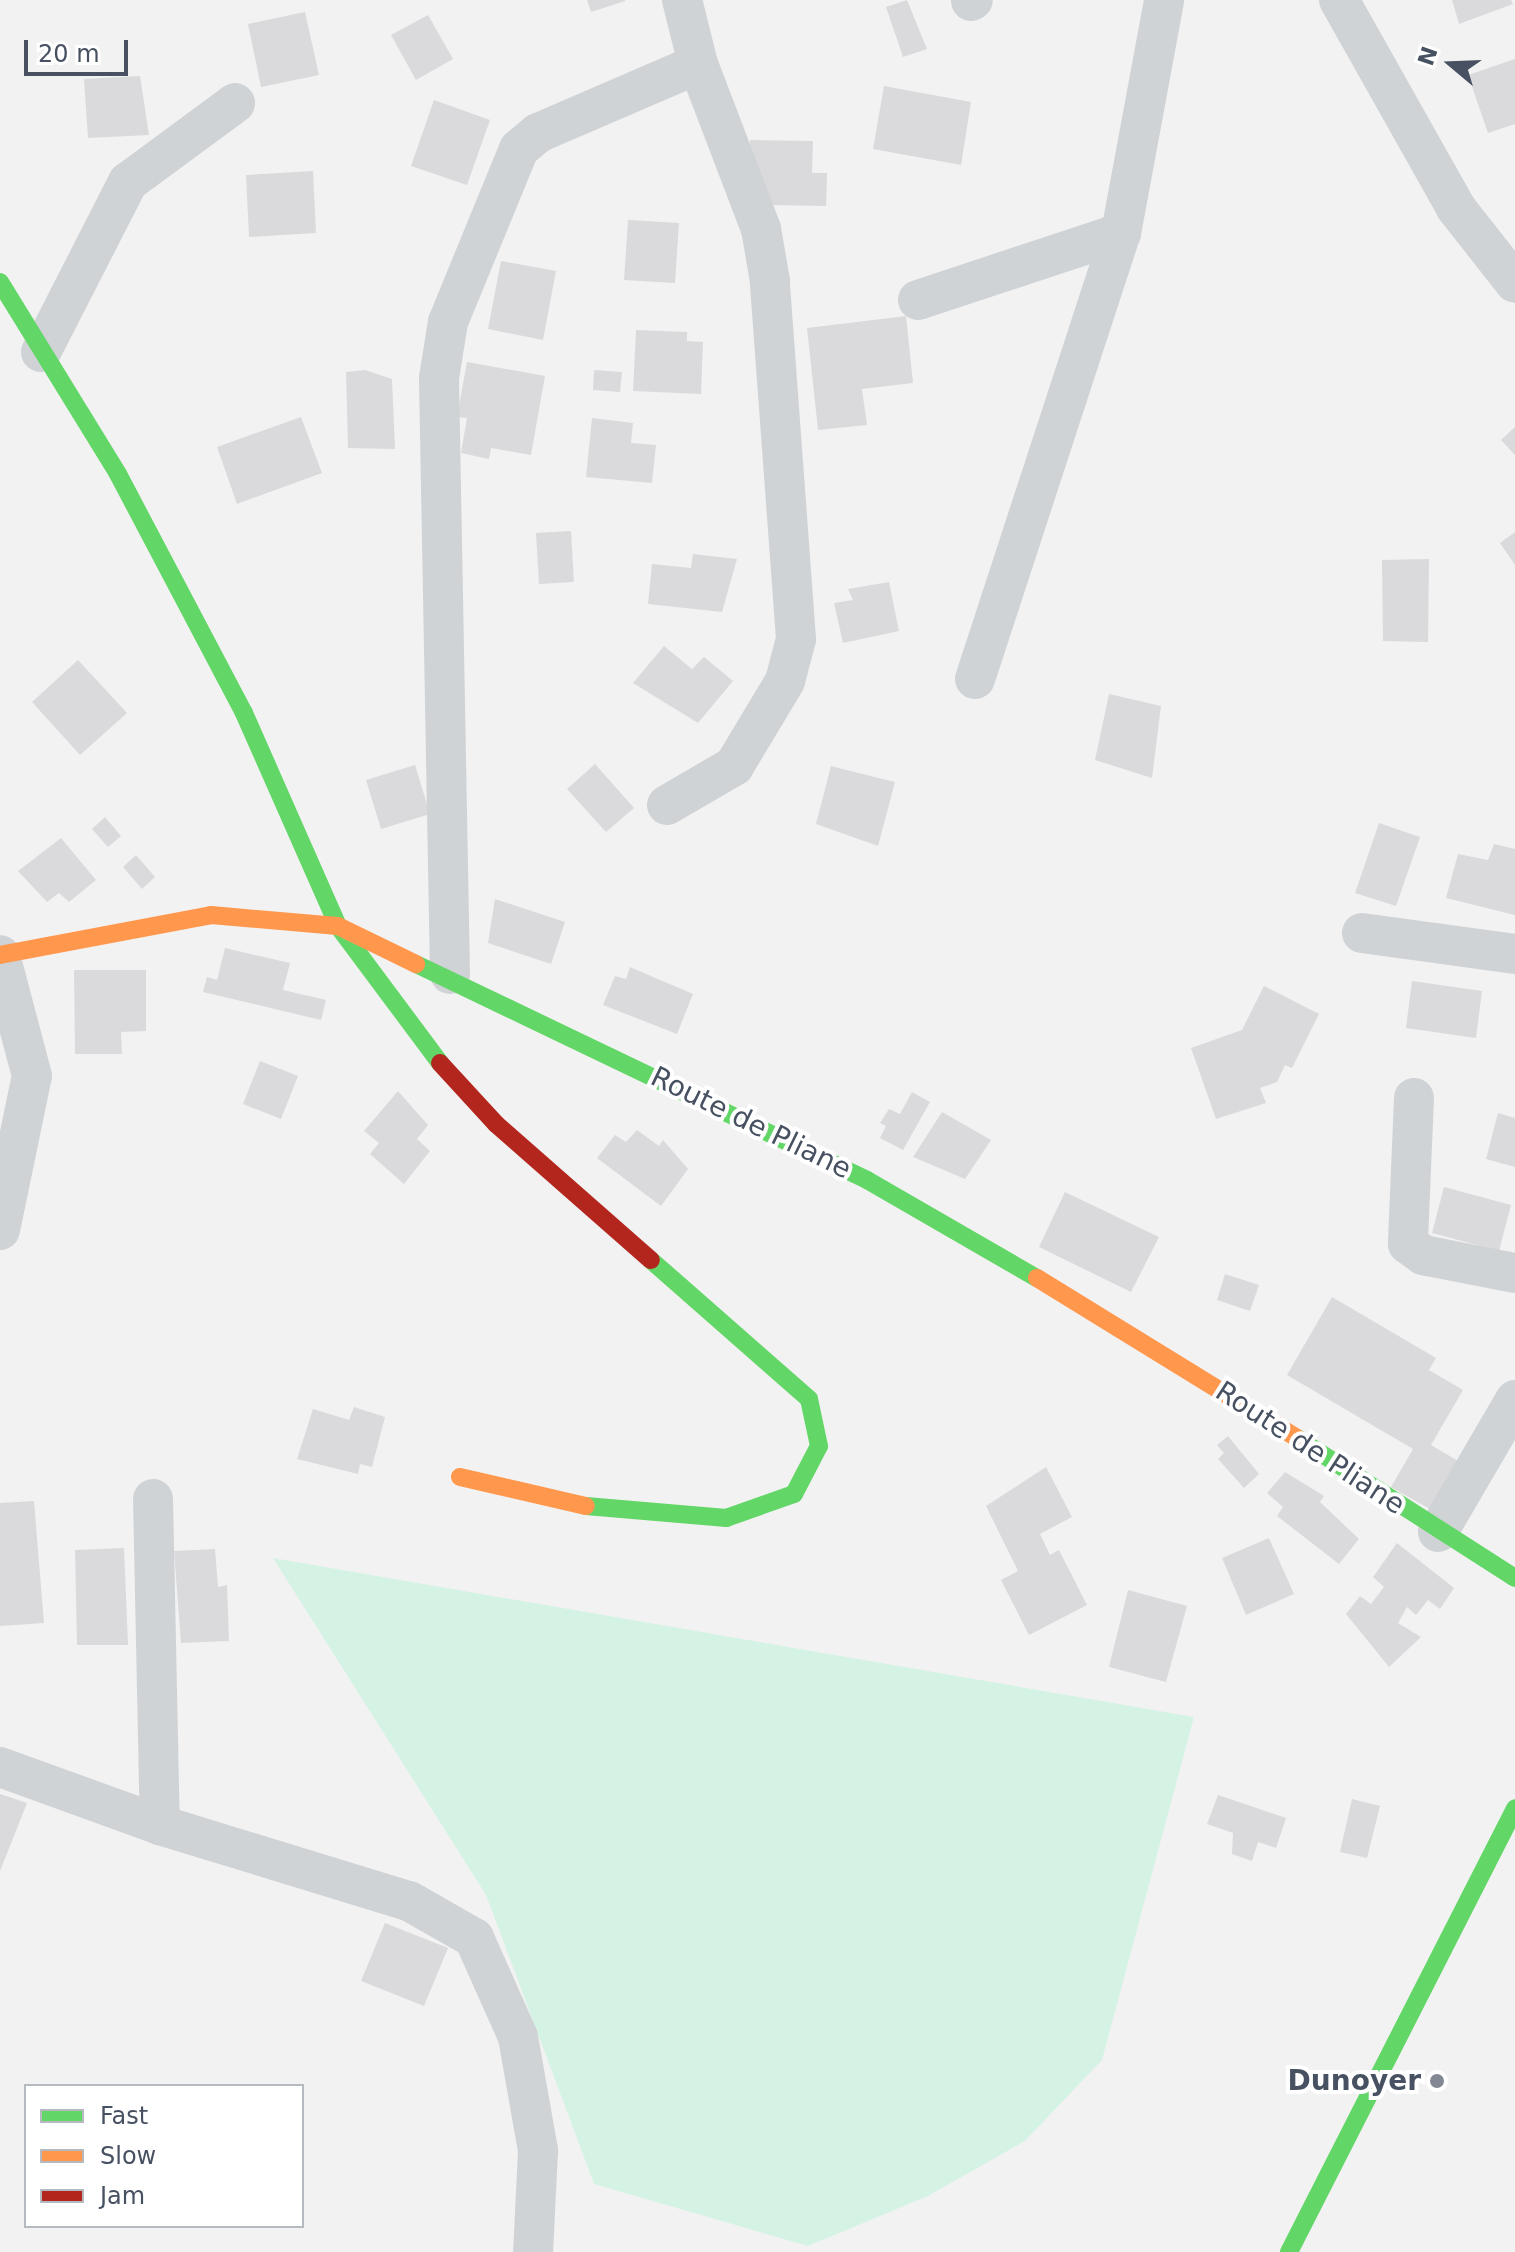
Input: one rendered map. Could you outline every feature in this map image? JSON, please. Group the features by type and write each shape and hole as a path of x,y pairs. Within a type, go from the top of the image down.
{"street":[{"path":"667,805 734,766 785,681 796,639 770,281 744,177 698,64 682,0"},
{"path":"975,679 1121,233 1164,0"},
{"path":"1339,0 1448,195 1515,283"},
{"path":"450,974 439,378 448,322 519,149 538,133 698,64"},
{"path":"41,352 128,182 235,103"},
{"path":"918,300 1121,233"},
{"path":"0,282 118,474 244,713 338,926 459,1087 809,1399 819,1421 819,1446 794,1494 726,1518 613,1512 460,1477"},
{"name":"Route de Pliane","path":"0,955 211,915 338,926 450,974 867,1180 1144,1340 1438,1532 1515,1578"},
{"path":"1362,933 1515,954"},
{"path":"0,955 32,1076 0,1230"},
{"path":"1414,1098 1408,1244 1423,1255 1515,1273"},
{"path":"1438,1532 1515,1400"},
{"path":"153,1499 160,1825"},
{"path":"0,1767 160,1825 409,1901 474,1938 518,2037 538,2151 533,2252"},
{"path":"1289,2252 1515,1808"}],"green space":[{"path":"273,1558 1194,1717 1102,2060 1025,2141 928,2196 808,2246 594,2184 486,1895"}],"building":[{"path":"587,0 625,0 625,1 591,12"},
{"path":"907,0 927,49 903,57 886,7"},
{"path":"1452,0 1511,0 1513,4 1459,24"},
{"path":"305,12 319,75 261,87 248,24"},
{"path":"428,15 453,59 416,80 391,35"},
{"path":"1515,59 1515,124 1488,133 1468,75"},
{"path":"140,76 149,135 88,138 84,79"},
{"path":"884,86 971,102 961,165 873,149"},
{"path":"434,100 490,120 467,185 411,166"},
{"path":"750,140 813,141 812,173 827,173 826,206 769,205 750,176"},
{"path":"313,171 316,233 249,237 246,175"},
{"path":"628,220 679,223 675,283 624,280"},
{"path":"501,261 556,271 543,340 488,329"},
{"path":"906,316 913,383 862,389 867,425 818,430 807,328"},
{"path":"636,330 687,332 687,341 703,342 701,394 633,391"},
{"path":"467,362 545,376 531,455 491,448 489,459 461,453 467,418 457,417"},
{"path":"365,370 392,379 395,449 348,448 346,372"},
{"path":"594,370 622,372 620,392 593,390"},
{"path":"301,417 322,473 237,504 217,447"},
{"path":"592,418 633,423 631,443 656,445 652,483 586,477"},
{"path":"1515,427 1515,455 1501,440"},
{"path":"571,531 574,582 539,584 536,533"},
{"path":"1515,532 1515,565 1500,543"},
{"path":"693,554 737,559 722,612 648,604 652,564 691,568"},
{"path":"1429,559 1428,642 1383,641 1382,560"},
{"path":"889,582 899,631 843,643 834,603 853,600 848,589"},
{"path":"664,646 692,669 704,657 733,681 698,723 633,683"},
{"path":"78,660 127,713 80,755 32,702"},
{"path":"1109,694 1161,706 1152,778 1095,760"},
{"path":"595,764 634,808 606,832 567,789"},
{"path":"415,765 430,814 381,829 366,780"},
{"path":"831,766 895,782 878,846 816,824"},
{"path":"105,817 121,836 108,847 92,829"},
{"path":"1379,823 1420,837 1396,906 1355,893"},
{"path":"61,838 96,880 69,902 59,893 47,902 18,871"},
{"path":"1494,844 1515,849 1515,915 1446,898 1458,854 1488,860"},
{"path":"136,855 155,877 142,889 123,867"},
{"path":"495,899 565,922 551,964 488,943"},
{"path":"225,948 290,963 283,990 326,1000 321,1020 203,992 207,977 217,980"},
{"path":"630,967 693,994 677,1034 603,1005 615,976 626,979"},
{"path":"74,970 146,970 146,1031 121,1032 122,1054 75,1054"},
{"path":"1412,981 1482,991 1476,1038 1406,1028"},
{"path":"1264,986 1319,1014 1292,1068 1285,1065 1277,1082 1260,1088 1266,1103 1216,1119 1191,1048 1242,1030"},
{"path":"260,1061 298,1076 281,1119 243,1104"},
{"path":"398,1091 428,1125 417,1139 430,1151 404,1184 370,1154 379,1143 364,1131"},
{"path":"912,1092 930,1102 903,1150 880,1138 886,1126 880,1123 889,1109 900,1114"},
{"path":"942,1112 991,1140 965,1179 913,1157"},
{"path":"1498,1113 1515,1118 1515,1167 1486,1159"},
{"path":"637,1130 659,1146 663,1140 688,1169 661,1206 597,1158 615,1135 626,1142"},
{"path":"1444,1187 1511,1205 1499,1251 1432,1233"},
{"path":"1065,1192 1159,1237 1131,1292 1039,1247"},
{"path":"1225,1274 1259,1285 1250,1311 1217,1300"},
{"path":"1332,1297 1436,1358 1429,1370 1463,1390 1431,1445 1465,1465 1437,1513 1391,1487 1413,1449 1287,1375"},
{"path":"354,1407 385,1417 372,1467 360,1464 358,1474 297,1459 313,1409 349,1420"},
{"path":"1228,1436 1259,1474 1244,1488 1218,1459 1224,1453 1217,1445"},
{"path":"1046,1467 1072,1517 1040,1534 1050,1555 1059,1550 1087,1605 1029,1635 1001,1580 1018,1571 986,1506"},
{"path":"1285,1472 1324,1496 1320,1502 1359,1539 1339,1564 1277,1516 1283,1507 1267,1493"},
{"path":"34,1501 44,1623 0,1626 0,1503"},
{"path":"1269,1538 1294,1594 1246,1615 1222,1558"},
{"path":"1397,1543 1454,1588 1440,1609 1428,1600 1416,1615 1407,1607 1398,1623 1421,1637 1389,1667 1346,1614 1360,1596 1371,1604 1384,1587 1373,1577"},
{"path":"124,1548 128,1645 77,1645 75,1550"},
{"path":"215,1549 218,1587 227,1585 229,1641 181,1643 174,1551"},
{"path":"1128,1590 1187,1606 1166,1682 1109,1667"},
{"path":"0,1794 27,1803 0,1871"},
{"path":"1218,1795 1286,1818 1276,1848 1258,1842 1252,1861 1232,1854 1233,1833 1207,1824"},
{"path":"1352,1799 1380,1806 1367,1858 1340,1852"},
{"path":"385,1923 448,1948 424,2006 361,1981"}],"traffic: fast":[{"path":"0,282 118,474 244,713 338,926 440,1063"},
{"path":"416,964 867,1180 1037,1278"},
{"path":"586,1506 726,1518 794,1494 819,1446 809,1399 651,1260"},
{"path":"1297,1438 1515,1578"},
{"path":"1289,2252 1515,1808"}],"traffic: slow":[{"path":"0,955 211,915 338,926 416,964"},
{"path":"1037,1278 1297,1438"},
{"path":"460,1477 586,1506"}],"traffic: jam":[{"path":"440,1063 496,1124 651,1260"}],"place":[{"name":"Dunoyer","path":"1437,2081"}]}
